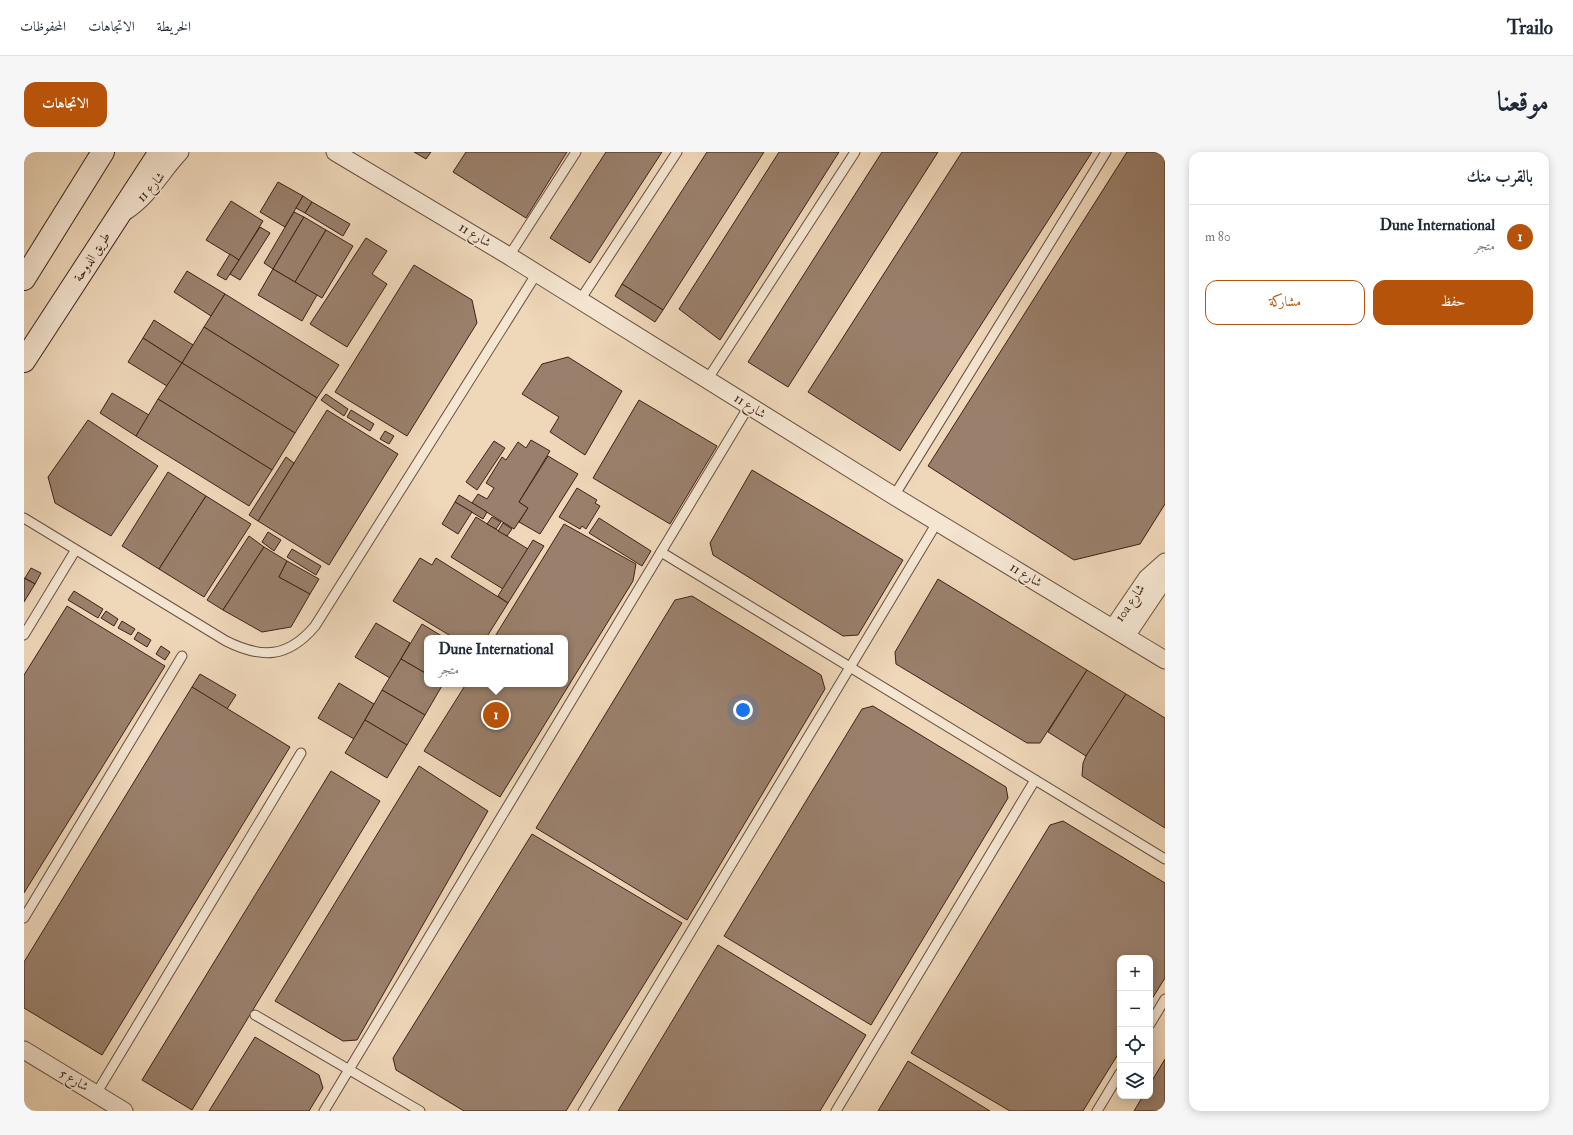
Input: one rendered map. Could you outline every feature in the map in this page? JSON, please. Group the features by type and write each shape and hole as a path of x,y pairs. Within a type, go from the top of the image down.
{"main road":[{"path":"24,279 103,152"},
{"name":"طريق الدوحة","path":"24,361 160,152"}],"street":[{"name":"شارع 11","path":"118,217 146,195 180,152"},
{"name":"شارع 11","path":"336,152 537,273 894,496 938,521 1165,660"},
{"name":"10a شارع","path":"1120,632 1147,578 1165,562"},
{"name":"10a شارع","path":"1120,632 1157,590 1165,568"},
{"name":"شارع 5","path":"24,1050 124,1111"}],"lane":[{"path":"509,256 576,152"},
{"path":"580,300 677,152"},
{"path":"707,380 855,152"},
{"path":"894,496 1106,152"},
{"path":"24,518 75,551 226,641 254,652 268,653 282,651 295,645 315,626 537,273"},
{"path":"324,1111 749,406"},
{"path":"583,1111 938,521"},
{"path":"24,635 75,551"},
{"path":"661,552 1165,859"},
{"path":"24,918 182,656"},
{"path":"96,1094 301,753"},
{"path":"836,1111 1035,780"},
{"path":"1153,1019 1165,999"},
{"path":"255,1015 420,1111"},
{"path":"1097,1111 1117,1078"}],"building":[{"path":"414,152 431,152 426,159"},
{"path":"466,152 567,152 526,218 453,172"},
{"path":"606,152 662,152 590,263 550,238"},
{"path":"707,152 764,152 663,310 622,284"},
{"path":"779,152 839,152 720,340 679,309"},
{"path":"882,152 938,152 788,387 748,362"},
{"path":"962,152 1092,152 900,451 808,392"},
{"path":"1127,152 1165,152 1165,504 1140,544 1074,560 928,466"},
{"path":"278,182 303,196 285,227 260,212"},
{"path":"303,196 312,202 305,213 296,208"},
{"path":"231,201 263,221 239,260 206,240"},
{"path":"312,202 350,224 343,236 305,213"},
{"path":"294,212 304,217 273,269 264,263"},
{"path":"304,217 326,230 295,282 273,269"},
{"path":"260,227 270,233 240,280 230,274"},
{"path":"326,230 353,246 322,298 295,282"},
{"path":"366,238 387,251 372,274 387,284 347,347 310,324"},
{"path":"230,254 239,260 226,280 217,275"},
{"path":"414,265 472,300 477,323 407,436 335,392"},
{"path":"273,269 317,295 302,321 258,295"},
{"path":"187,271 225,294 211,316 174,292"},
{"path":"622,284 663,310 655,322 615,296"},
{"path":"225,294 339,365 317,398 204,327"},
{"path":"154,320 193,345 182,363 143,338"},
{"path":"204,327 317,398 295,433 182,363"},
{"path":"143,338 182,363 167,386 128,362"},
{"path":"568,357 622,391 585,455 550,432 559,417 522,394 542,364"},
{"path":"182,363 295,433 272,470 158,399"},
{"path":"112,393 149,415 136,436 100,413"},
{"path":"326,394 348,409 344,416 321,400"},
{"path":"158,399 272,470 249,506 136,436"},
{"path":"639,400 717,446 670,524 593,478"},
{"path":"327,410 398,454 329,565 258,521"},
{"path":"351,410 374,424 370,431 347,417"},
{"path":"88,420 158,466 111,536 55,503 48,477"},
{"path":"385,431 394,436 389,444 380,439"},
{"path":"531,440 550,451 519,502 528,508 514,529 472,503 478,494 487,499 494,488 486,483 502,457 506,460 518,442 526,448"},
{"path":"494,441 505,448 477,490 466,482"},
{"path":"548,456 578,474 540,534 519,522 528,508 519,502"},
{"path":"286,457 294,463 258,521 249,515"},
{"path":"752,470 903,560 858,635 843,636 713,555 710,543"},
{"path":"168,472 206,496 159,569 122,546"},
{"path":"577,488 597,500 595,503 600,506 586,529 582,526 580,529 559,517"},
{"path":"459,495 487,512 483,519 455,502"},
{"path":"206,496 251,524 204,597 159,569"},
{"path":"455,502 472,512 458,534 442,524"},
{"path":"476,517 528,549 503,589 451,557"},
{"path":"492,517 501,522 496,529 487,524"},
{"path":"599,518 651,551 642,566 589,533"},
{"path":"503,523 512,529 507,536 498,531"},
{"path":"564,524 636,564 633,581 568,687 568,635 496,635"},
{"path":"268,532 281,540 274,551 262,542"},
{"path":"249,536 264,547 223,610 207,600"},
{"path":"533,540 544,546 508,603 498,596"},
{"path":"264,547 287,561 279,577 310,594 291,627 262,632 223,610"},
{"path":"292,549 321,566 316,575 287,557"},
{"path":"420,558 432,565 436,558 508,603 488,635 449,635 393,601"},
{"path":"287,561 319,579 310,594 279,577"},
{"path":"31,568 41,573 35,584 25,578"},
{"path":"24,578 35,584 24,602"},
{"path":"938,579 1087,670 1040,743 1027,743 896,664 895,652"},
{"path":"74,591 103,609 98,618 68,600"},
{"path":"692,596 821,675 825,689 687,920 536,828 675,600"},
{"path":"67,606 165,666 24,893 24,675"},
{"path":"106,611 118,619 114,626 101,618"},
{"path":"122,621 135,629 131,635 118,628"},
{"path":"376,623 410,643 390,678 355,657"},
{"path":"422,624 440,635 424,635 424,672 401,659"},
{"path":"138,632 151,640 147,647 134,639"},
{"path":"161,646 170,652 165,660 156,654"},
{"path":"401,659 424,672 424,687 441,687 425,715 382,690"},
{"path":"1087,670 1126,694 1086,756 1048,732"},
{"path":"200,674 236,695 227,709 192,687"},
{"path":"339,683 374,704 354,739 318,718"},
{"path":"192,687 290,747 102,1055 24,1008 24,962"},
{"path":"464,687 568,687 500,797 424,751"},
{"path":"382,690 425,715 407,745 365,720"},
{"path":"1126,694 1165,718 1165,828 1082,776 1083,763 1086,756"},
{"path":"873,706 1006,787 1008,798 871,1025 724,936 862,709"},
{"path":"365,720 407,745 387,778 345,753"},
{"path":"419,766 488,811 357,1040 343,1041 275,1001"},
{"path":"331,771 380,801 192,1110 142,1080"},
{"path":"1063,821 1165,883 1165,978 1153,997 1153,955 1117,955 1117,1056 1083,1111 1010,1111 911,1053 1050,825"},
{"path":"532,834 682,923 566,1111 464,1111 396,1070 393,1058"},
{"path":"718,945 866,1035 820,1111 618,1111"},
{"path":"255,1037 319,1075 323,1088 309,1111 209,1111"},
{"path":"1165,1059 1165,1111 1134,1111 1141,1099 1153,1099 1153,1079"},
{"path":"908,1061 990,1111 878,1111"}],"place":[{"name":"Dune International","path":"496,715"}]}
